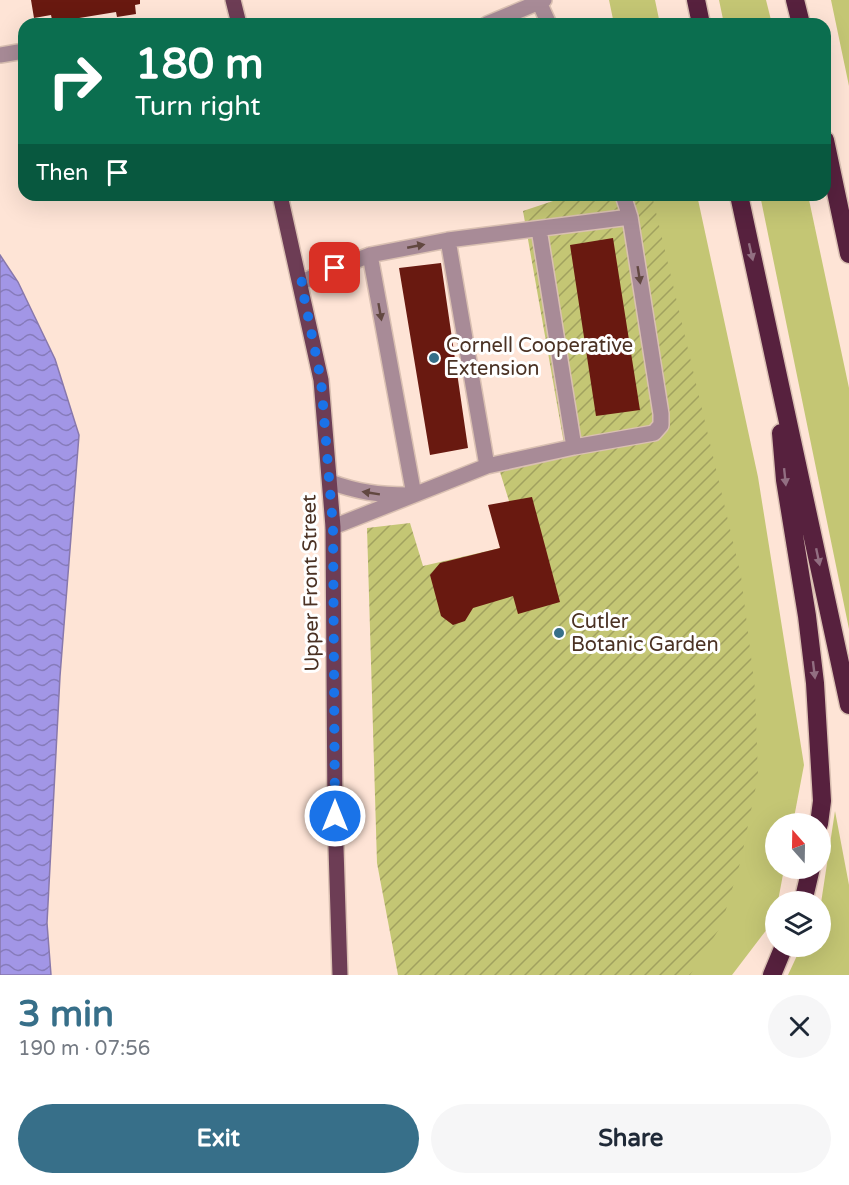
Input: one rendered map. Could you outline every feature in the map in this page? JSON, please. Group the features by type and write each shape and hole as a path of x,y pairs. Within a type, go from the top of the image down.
{"highway":[{"path":"696,0 700,18"},
{"path":"795,0 800,18"},
{"path":"831,168 849,254"},
{"path":"740,201 849,705"},
{"path":"775,356 785,480 807,616 815,683 822,801 820,813"},
{"path":"772,975 779,957"}],"main road":[{"path":"235,1 238,18"},
{"name":"Upper Front Street","path":"281,201 321,380 330,482 333,527 335,816 340,975"}],"lane":[{"path":"501,18 542,1 547,18"},
{"path":"0,55 18,52"},
{"path":"333,527 487,466 654,433 660,425 661,414 630,217 625,201"},
{"path":"301,282 370,255 448,240 630,217"},
{"path":"539,229 574,447"},
{"path":"448,240 487,466"},
{"path":"370,255 414,495"},
{"path":"330,482 378,495 414,495"}],"green space":[{"path":"609,0 655,0 659,18 613,18"},
{"path":"719,0 766,0 770,18 723,18"},
{"path":"831,0 849,0 849,86"},
{"name":"Cutler Botanic Garden","path":"553,201 653,201 741,576 755,689 758,776 741,860 721,926 690,975 398,975 377,863 367,528 410,523 423,566 522,543 500,472 566,455 523,211"},
{"path":"646,201 698,201 758,477 804,765 795,813 765,813 765,879 782,879 780,891 765,891 765,932 732,975 652,975"},
{"path":"761,201 809,201 849,388 849,629"},
{"path":"835,811 849,885 849,975 788,975 796,957 831,957 831,891 823,891 825,879 831,879 831,837"}],"water":[{"path":"0,255 18,282 55,359 79,435 60,676 47,923 51,975 0,975"}],"building":[{"path":"31,0 140,0 140,4 135,5 136,14 117,17 116,12 79,18 52,18 51,15 34,18"},
{"path":"613,238 640,410 596,416 570,245"},
{"name":"Cornell Cooperative Extension","path":"441,263 468,448 430,455 399,268"},
{"path":"532,497 560,602 518,614 513,596 473,608 465,621 453,625 441,616 430,575 440,563 500,548 488,505"}],"place":[{"name":"Cornell Cooperative Extension","path":"434,358"},
{"name":"Cutler Botanic Garden","path":"559,633"}],"route":[{"path":"335,268 301,282 321,380 333,527 335,816"}]}
